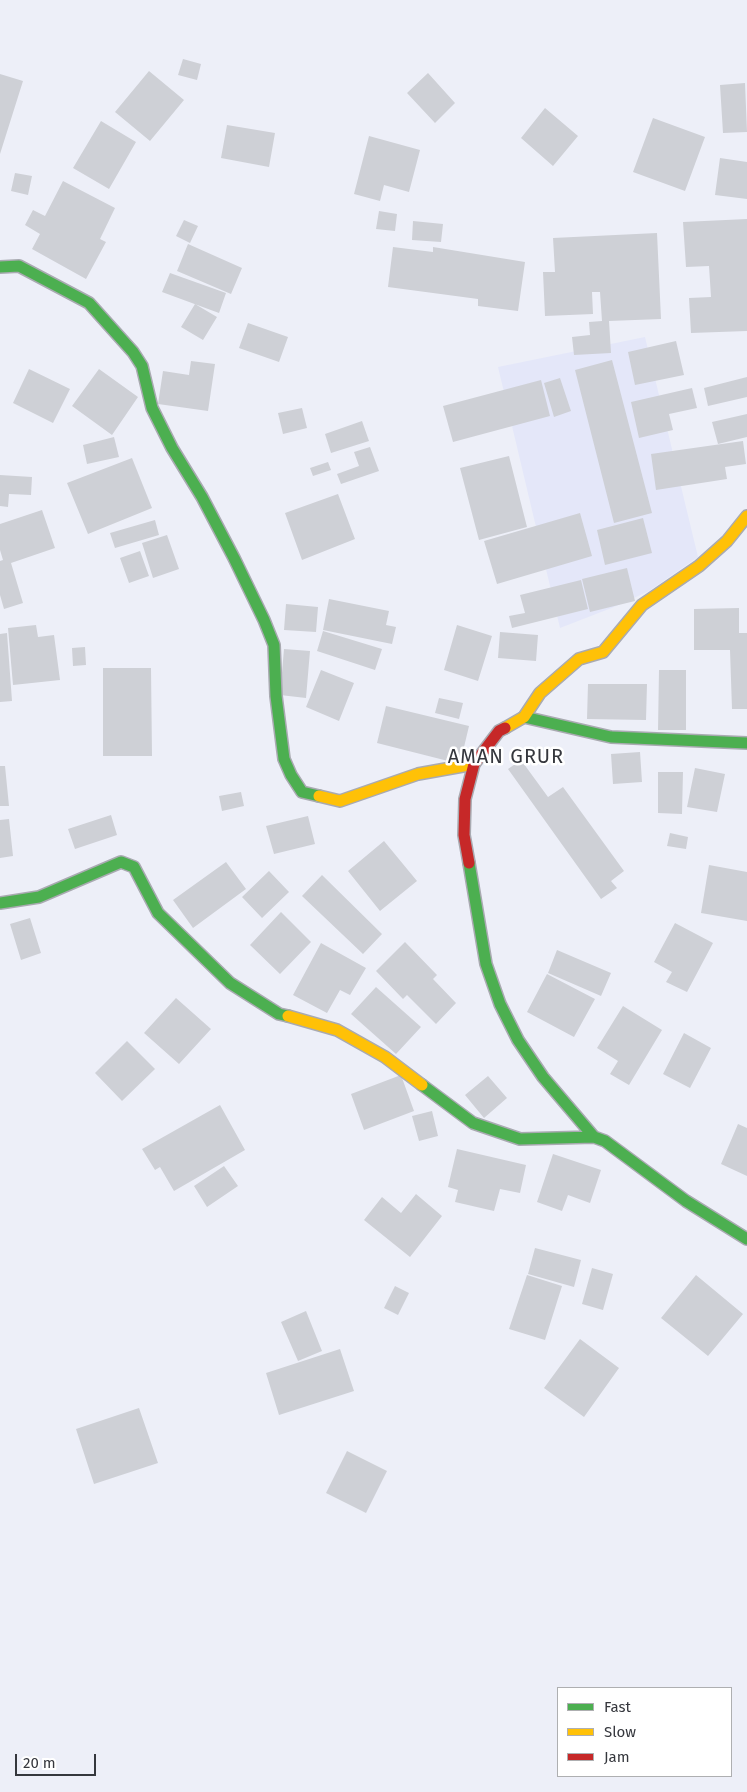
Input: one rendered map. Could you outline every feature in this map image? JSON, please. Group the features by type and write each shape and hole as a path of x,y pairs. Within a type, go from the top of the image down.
{"street":[{"path":"0,267 19,266 89,303 142,366 152,408 172,448 202,497 234,558 259,607 274,644 276,696 284,759 291,776 302,792 340,801 418,774 474,764"},
{"path":"594,1137 543,1077 518,1040 500,1004 486,964 464,834 465,799 474,764 499,731 524,717 540,694 560,674 579,659 603,652 642,605 699,566 727,541 747,516"},
{"path":"524,717 611,737 747,743"},
{"path":"0,903 38,897 121,862 134,867 158,912 230,983 279,1014 337,1030 385,1057 473,1123 520,1139 594,1137 605,1141 686,1201 747,1239"}],"shaded area":[{"path":"645,337 698,557 649,591 560,628 498,367"}],"building":[{"path":"183,59 201,64 197,80 178,75"},
{"path":"149,71 184,100 150,141 115,112"},
{"path":"428,73 455,103 435,123 407,93"},
{"path":"0,74 23,81 0,154"},
{"path":"745,83 747,132 723,133 720,85"},
{"path":"545,108 578,136 553,166 521,138"},
{"path":"653,118 705,137 685,191 633,172"},
{"path":"101,121 136,142 109,189 73,168"},
{"path":"227,125 275,133 269,167 221,158"},
{"path":"369,136 420,150 409,192 384,185 380,201 354,194"},
{"path":"720,158 747,162 747,199 715,195"},
{"path":"15,173 32,176 28,195 11,191"},
{"path":"63,181 115,208 100,239 106,242 86,279 32,249 40,234 25,225 33,210 45,216"},
{"path":"379,211 397,214 395,231 376,229"},
{"path":"747,219 747,331 691,333 689,298 711,297 709,266 686,267 683,222"},
{"path":"184,220 198,226 190,243 176,236"},
{"path":"413,221 443,224 441,242 412,240"},
{"path":"657,233 661,319 609,321 611,353 574,355 572,337 590,335 589,322 602,321 600,292 592,292 593,314 545,316 543,272 555,272 553,238"},
{"path":"188,244 242,268 231,294 177,271"},
{"path":"393,247 433,252 433,247 525,262 518,311 478,306 478,299 388,287"},
{"path":"170,273 226,293 219,313 162,292"},
{"path":"195,304 217,317 203,340 181,327"},
{"path":"248,323 288,337 279,362 239,348"},
{"path":"676,341 684,375 635,385 628,352"},
{"path":"612,360 652,513 614,523 575,370"},
{"path":"191,361 215,364 208,411 158,404 163,371 189,375"},
{"path":"29,369 70,389 53,423 13,403"},
{"path":"99,369 138,397 112,435 72,406"},
{"path":"747,377 747,397 708,406 704,388"},
{"path":"560,378 571,411 554,417 544,383"},
{"path":"541,380 550,416 453,442 443,406"},
{"path":"692,388 697,408 669,414 673,430 639,438 631,402"},
{"path":"302,408 307,428 283,434 278,413"},
{"path":"747,414 747,437 718,444 712,422"},
{"path":"362,421 369,441 331,453 325,434"},
{"path":"114,437 119,457 87,464 83,445"},
{"path":"743,441 746,464 725,467 727,479 656,490 651,454"},
{"path":"370,447 379,471 341,484 337,474 359,466 354,452"},
{"path":"509,456 527,527 479,540 460,468"},
{"path":"132,458 152,508 88,534 67,483"},
{"path":"328,462 331,470 313,476 310,468"},
{"path":"0,475 32,477 31,495 9,494 8,507 0,506"},
{"path":"338,494 355,539 302,560 285,513"},
{"path":"42,510 55,548 11,563 23,603 4,609 0,595 0,561 3,560 0,550 0,524"},
{"path":"580,513 592,556 497,584 484,541"},
{"path":"643,518 652,553 605,565 597,530"},
{"path":"155,520 159,535 115,548 110,533"},
{"path":"167,535 179,569 153,578 142,543"},
{"path":"140,551 149,576 129,583 120,558"},
{"path":"627,568 635,601 590,612 582,579"},
{"path":"581,580 588,609 512,628 509,616 525,613 520,595"},
{"path":"329,599 389,611 386,625 396,627 392,644 323,630"},
{"path":"286,604 318,607 316,632 284,630"},
{"path":"739,608 739,633 747,633 747,709 732,709 730,650 694,650 694,609"},
{"path":"36,625 38,637 54,635 60,680 13,685 8,628"},
{"path":"457,625 492,636 478,681 444,670"},
{"path":"323,631 382,649 375,670 317,651"},
{"path":"500,632 538,635 536,661 498,658"},
{"path":"7,633 12,701 0,702 0,634"},
{"path":"85,647 86,665 73,666 72,648"},
{"path":"284,649 310,651 306,698 280,695"},
{"path":"103,668 151,668 152,756 103,756"},
{"path":"321,670 354,683 339,721 306,707"},
{"path":"659,670 686,670 686,730 658,730"},
{"path":"588,684 647,684 646,720 587,719"},
{"path":"439,698 463,703 459,719 435,713"},
{"path":"386,706 469,726 460,764 377,743"},
{"path":"640,752 642,782 613,784 611,754"},
{"path":"521,760 548,797 563,787 624,871 611,881 617,888 601,899 508,769"},
{"path":"0,766 5,766 9,806 0,806"},
{"path":"695,768 725,774 717,812 687,807"},
{"path":"658,772 683,772 682,814 658,813"},
{"path":"241,792 244,806 222,811 219,796"},
{"path":"111,815 117,835 75,849 68,829"},
{"path":"308,816 315,844 274,854 266,826"},
{"path":"9,819 13,856 0,858 0,820"},
{"path":"670,833 688,837 686,849 667,846"},
{"path":"384,841 417,881 380,911 348,871"},
{"path":"226,862 246,889 193,928 173,900"},
{"path":"709,865 747,872 747,921 701,913"},
{"path":"269,871 289,892 262,918 242,897"},
{"path":"322,875 382,934 363,954 302,896"},
{"path":"281,912 311,942 280,974 250,945"},
{"path":"30,918 41,953 21,960 10,924"},
{"path":"675,923 713,943 687,992 666,982 672,972 654,962"},
{"path":"405,942 437,975 433,979 456,1003 436,1024 407,995 403,999 376,971"},
{"path":"321,943 366,968 350,995 340,990 327,1013 293,995"},
{"path":"557,950 611,973 601,996 548,973"},
{"path":"547,974 595,999 574,1037 527,1012"},
{"path":"376,987 421,1027 396,1054 351,1014"},
{"path":"176,998 211,1029 179,1064 144,1033"},
{"path":"623,1006 662,1030 629,1085 610,1074 618,1061 597,1048"},
{"path":"684,1033 711,1048 690,1088 663,1074"},
{"path":"127,1041 155,1069 122,1101 95,1073"},
{"path":"401,1075 414,1111 364,1130 351,1094"},
{"path":"488,1076 507,1098 484,1118 465,1095"},
{"path":"220,1105 245,1150 174,1191 160,1167 155,1170 142,1149"},
{"path":"432,1111 438,1136 419,1141 412,1116"},
{"path":"738,1124 747,1128 747,1176 721,1164"},
{"path":"457,1149 526,1165 520,1193 500,1189 494,1211 455,1202 458,1190 448,1187"},
{"path":"553,1154 601,1170 590,1203 568,1195 562,1211 537,1202"},
{"path":"224,1166 238,1186 207,1207 194,1186"},
{"path":"416,1194 442,1216 410,1257 364,1220 382,1197 401,1213"},
{"path":"535,1248 581,1260 574,1287 528,1274"},
{"path":"592,1268 613,1274 603,1310 582,1304"},
{"path":"527,1275 562,1286 545,1340 509,1329"},
{"path":"696,1275 743,1314 708,1356 661,1318"},
{"path":"395,1286 409,1293 398,1315 384,1308"},
{"path":"306,1311 322,1351 298,1361 281,1322"},
{"path":"580,1339 619,1368 584,1417 544,1388"},
{"path":"340,1349 354,1391 279,1415 266,1373"},
{"path":"139,1408 158,1463 94,1484 76,1429"},
{"path":"347,1451 387,1471 366,1513 326,1493"}],"traffic: fast":[{"path":"0,267 19,266 89,303 133,352 142,366 152,408 172,448 202,497 234,558 274,645 276,696 284,759 291,775 302,792 319,796"},
{"path":"524,717 611,737 747,743"},
{"path":"0,903 39,897 121,862 134,867 158,913 230,983 279,1014 288,1016"},
{"path":"469,863 486,964 500,1004 518,1040 543,1077 594,1137 605,1141 686,1201 747,1239"},
{"path":"422,1085 473,1123 520,1139 594,1137"}],"traffic: slow":[{"path":"505,728 524,717 540,693 579,659 603,652 642,605 699,566 727,541 747,516"},
{"path":"319,796 340,801 418,774 474,764"},
{"path":"288,1016 337,1030 385,1057 422,1085"}],"traffic: jam":[{"path":"469,863 464,835 465,799 474,764 499,731 505,728"}],"district":[{"name":"AMAN GRUR","path":"506,757"}]}
